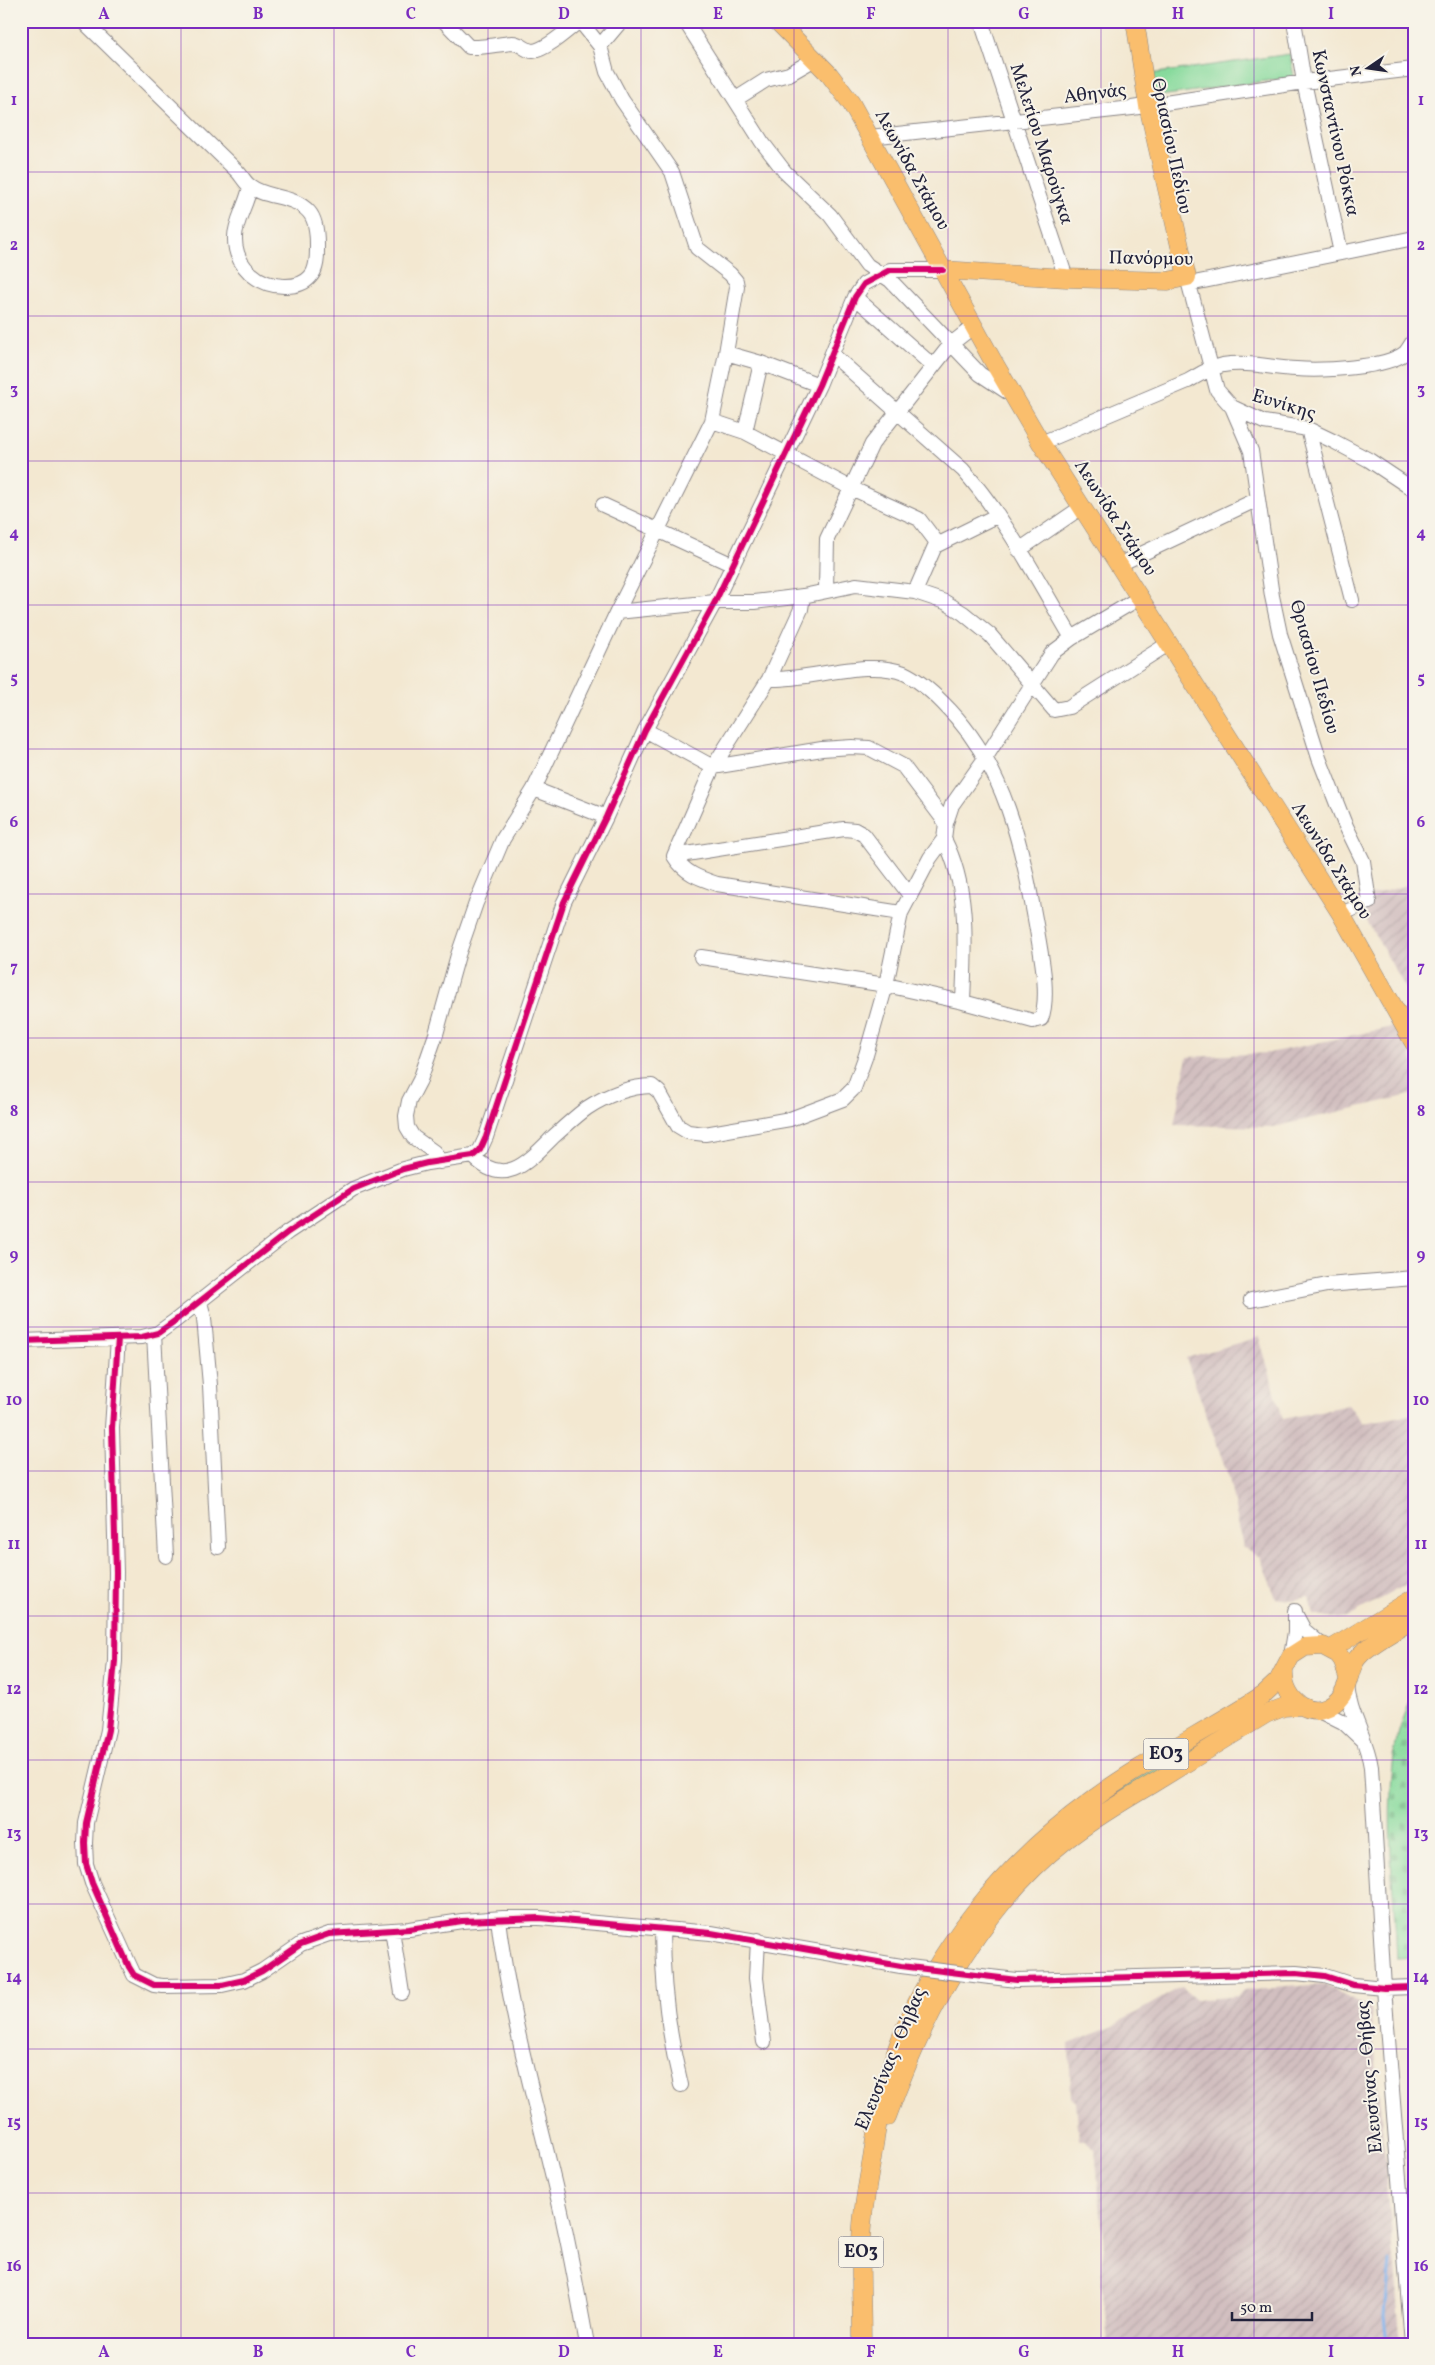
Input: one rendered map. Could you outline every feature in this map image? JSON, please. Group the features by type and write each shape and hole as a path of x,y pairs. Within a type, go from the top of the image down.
{"main road":[{"name":"Λεωνίδα Στάμου","path":"777,21 815,59 851,103 1041,443 1120,564 1168,644 1341,914 1414,1043"},
{"name":"Θριασίου Πεδίου","path":"1125,21 1185,280"},
{"name":"Θριασίου Πεδίου","path":"1135,21 1144,107"},
{"name":"Πανόρμου","path":"943,270 1066,278 1185,280"},
{"name":"Ελευσίνας - Θήβας","path":"862,2344 861,2240 871,2162 886,2085 904,2031 939,1963 956,1938 986,1899 1028,1854 1093,1799 1264,1694 1288,1664 1306,1647 1327,1648 1414,1598"},
{"path":"1319,1710 1339,1699 1356,1660 1362,1653 1414,1619"},
{"path":"1327,1648 1343,1661 1347,1682"},
{"path":"1288,1664 1284,1682 1287,1692 1301,1706"},
{"name":"Ελευσίνας - Θήβας","path":"871,2162 898,2088 941,1994 984,1928 1024,1879 1066,1840 1129,1798 1274,1710 1284,1707 1301,1706 1319,1710"}],"street":[{"path":"83,21 238,172 250,186 299,204 309,212 316,227 317,257 312,276 300,284 276,286 267,284 259,280 242,262 235,237 236,226 246,205 250,186"},
{"path":"440,1162 434,1152 413,1137 408,1127 406,1116 409,1101 420,1080 436,1034 458,955 476,903 503,840 534,789 617,612 712,421 737,287 736,281 730,274 702,254 697,248 672,172 622,100 608,72 600,46 580,21 543,48 535,51 529,50 521,44 513,43 481,48 469,47 444,21"},
{"path":"600,46 621,21"},
{"path":"685,21 762,142 785,172 830,215 867,265 890,280 980,374 1013,395"},
{"name":"Μελετίου Μαρούγκα","path":"981,21 1066,278"},
{"name":"Κωνσταντίνου Ρόκκα","path":"1294,21 1304,82 1341,253"},
{"path":"736,99 766,80 789,74 815,59"},
{"name":"Αθηνάς","path":"870,137 1144,107 1304,82 1414,69"},
{"name":"Πανόρμου","path":"1185,280 1341,253 1414,238"},
{"path":"21,1340 118,1338 154,1334 200,1302 288,1232 353,1188 403,1170 473,1156 480,1150 486,1137 564,902 606,817 644,730 715,602 733,565 833,355 854,298 864,284 890,270 943,270"},
{"name":"Ευνίκης","path":"1185,280 1217,390 1232,407 1264,422 1308,429 1369,460 1414,490"},
{"path":"854,298 933,366"},
{"path":"826,590 827,539 872,444 951,344 974,326"},
{"path":"1041,443 1143,401 1210,369 1225,365 1254,364 1295,369 1329,370 1373,364 1390,361 1406,352 1414,340"},
{"path":"726,353 761,363 819,385"},
{"path":"833,355 963,470 998,515 1072,638"},
{"path":"745,432 761,363"},
{"name":"Θριασίου Πεδίου","path":"1232,407 1251,451 1273,603 1280,634 1319,758 1344,822 1361,854 1366,875 1369,902 1341,914"},
{"path":"712,421 745,432 851,488 919,519 938,544"},
{"path":"1308,429 1352,600"},
{"path":"1120,564 1258,499"},
{"path":"603,505 659,529 733,565"},
{"path":"1019,550 1082,507"},
{"path":"916,592 931,552 938,544 998,515"},
{"path":"617,612 715,602 754,602 803,596 856,585 916,592 945,602 963,612 990,635 1050,707 1060,710 1069,707 1168,644"},
{"path":"674,856 713,767 769,679 801,609 803,596"},
{"path":"473,1156 482,1166 492,1170 508,1171 524,1164 588,1107 614,1094 640,1086 652,1086 659,1092 678,1126 688,1132 706,1134 790,1119 825,1108 843,1099 854,1088 866,1055 886,985 901,913 909,894 930,858 944,839 946,823 952,805 986,758 1052,653 1072,638 1141,597"},
{"path":"701,957 886,985 963,1002 1033,1021 1041,1019 1045,1008 1040,950 1027,871 1005,794 986,758 955,715 927,687 905,674 877,669 826,673 785,680 769,679"},
{"path":"644,730 713,767 822,749 869,748 903,766 946,823"},
{"path":"534,789 606,817"},
{"path":"674,856 844,829 855,830 864,835 909,894"},
{"path":"944,839 954,857 962,895 965,941 963,1002"},
{"path":"674,856 679,864 693,875 717,884 901,913"},
{"path":"1251,1300 1327,1285 1414,1278"},
{"path":"200,1302 204,1318 210,1385 218,1547"},
{"path":"154,1334 166,1556"},
{"path":"118,1338 112,1428 116,1572 115,1662 108,1730 86,1823 85,1842 86,1864 92,1883 134,1975 154,1985 222,1985 244,1980 262,1971 301,1944 313,1938 329,1934 392,1930 462,1921 539,1918 662,1928 758,1940 901,1966 1017,1980 1296,1974 1325,1976 1353,1985 1384,1988 1414,1987"},
{"path":"1288,1664 1295,1632 1295,1611 1304,1630 1327,1648"},
{"name":"Ελευσίνας - Θήβας","path":"1347,1682 1350,1705 1367,1747 1372,1778 1384,1988 1412,2344"},
{"path":"1319,1710 1343,1722 1367,1747"},
{"path":"498,1919 503,1958 525,2064 567,2238 587,2344"},
{"path":"662,1928 662,1981 673,2051 681,2085"},
{"path":"392,1930 402,1993"},
{"path":"758,1940 756,1978 764,2042"}],"shaded area":[{"path":"1414,883 1414,1003 1355,900"},
{"path":"1397,1026 1414,1063 1414,1094 1274,1127 1174,1125 1187,1057 1269,1053"},
{"path":"1259,1337 1283,1419 1348,1405 1363,1423 1414,1414 1414,1580 1347,1617 1334,1619 1313,1615 1309,1597 1292,1600 1276,1598 1260,1557 1243,1547 1229,1478 1186,1358"},
{"path":"1322,1984 1371,2008 1402,2344 1108,2344 1101,2268 1104,2247 1095,2149 1085,2140 1079,2140 1076,2102 1071,2096 1069,2044 1111,2027 1181,1987 1196,2000 1239,1996 1243,1991"}],"green space":[{"path":"1290,54 1294,77 1153,97 1150,74"},
{"path":"1414,1693 1414,1958 1397,1959 1390,1823 1392,1769 1397,1738"},
{"path":"1264,1701 1267,1706 1119,1798 1115,1792"}],"waterway":[{"path":"1388,2344 1385,2316 1390,2261"}],"cycle path":[{"path":"21,1341 142,1337 158,1333 288,1232 353,1189 403,1169 427,1163 473,1156 480,1150 486,1137 564,902 606,817 645,730 715,602 819,385 855,297 864,284 890,270 943,270"},
{"path":"118,1338 112,1428 116,1572 115,1661 108,1730 86,1823 85,1843 86,1864 92,1883 134,1975 154,1985 222,1985 244,1980 262,1971 301,1944 329,1934 409,1929 462,1921 539,1918 711,1933 901,1966 1017,1980 1296,1973 1325,1976 1353,1985 1384,1988 1414,1987"}]}
